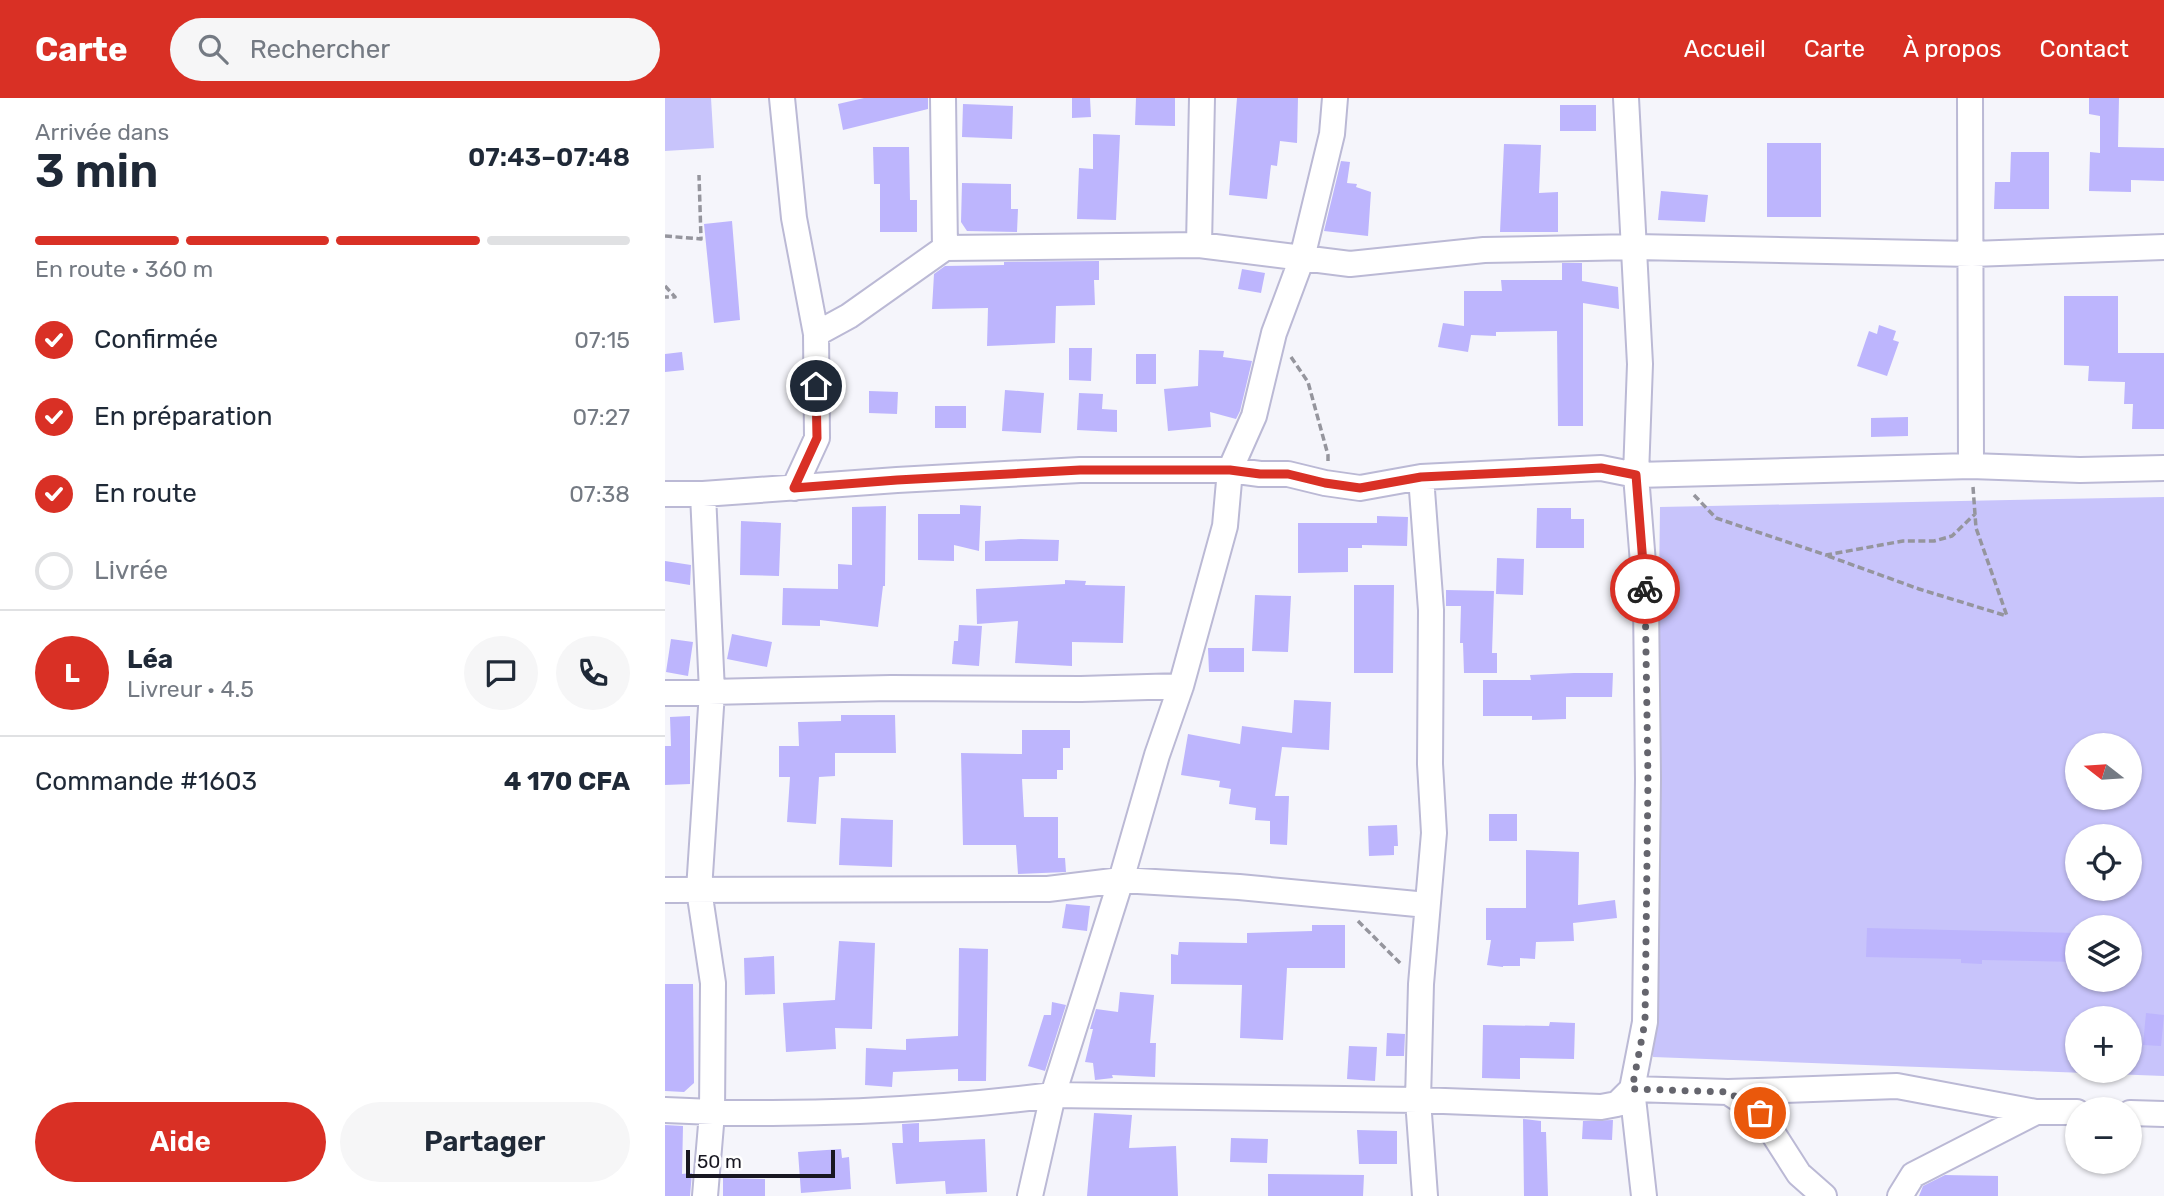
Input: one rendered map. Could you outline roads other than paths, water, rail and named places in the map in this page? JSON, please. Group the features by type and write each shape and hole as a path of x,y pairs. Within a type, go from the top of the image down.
{"street":[{"path":"782,98 794,218 816,334 817,438 794,488"},
{"path":"943,98 945,248"},
{"path":"1199,245 1202,98"},
{"path":"1030,1196 1053,1095 1121,880 1157,755 1181,686 1225,526 1230,470 1254,416 1274,332 1302,258 1332,134 1335,98"},
{"path":"1626,98 1636,247 1640,364 1636,475 1646,601 1648,779 1645,1022 1632,1089 1644,1196"},
{"path":"1970,98 1971,466"},
{"path":"816,334 860,309 945,248 1199,245 1350,264 1484,250 1636,247 1972,254 2164,247"},
{"path":"665,494 703,495 897,480 1080,470 1230,470 1288,474 1360,488 1421,477 1601,468 1636,475 1971,466 2080,470 2164,468"},
{"path":"1421,477 1431,610 1430,764 1434,833 1421,984 1418,1100 1426,1196"},
{"path":"703,495 712,692 699,890 713,983 712,1113 705,1196"},
{"path":"665,693 1181,686"},
{"path":"665,890 1048,889 1121,880 1239,887 1427,905"},
{"path":"665,1110 712,1113 854,1110 1002,1101 1053,1095 1418,1100 1601,1107 1617,1104 1632,1089 1728,1092 1897,1086 2036,1112 2065,1112"},
{"path":"1728,1092 1760,1113 1799,1174 1824,1196"},
{"path":"1900,1196 1913,1175 2036,1112"},
{"path":"2142,1113 2164,1114"}]}
